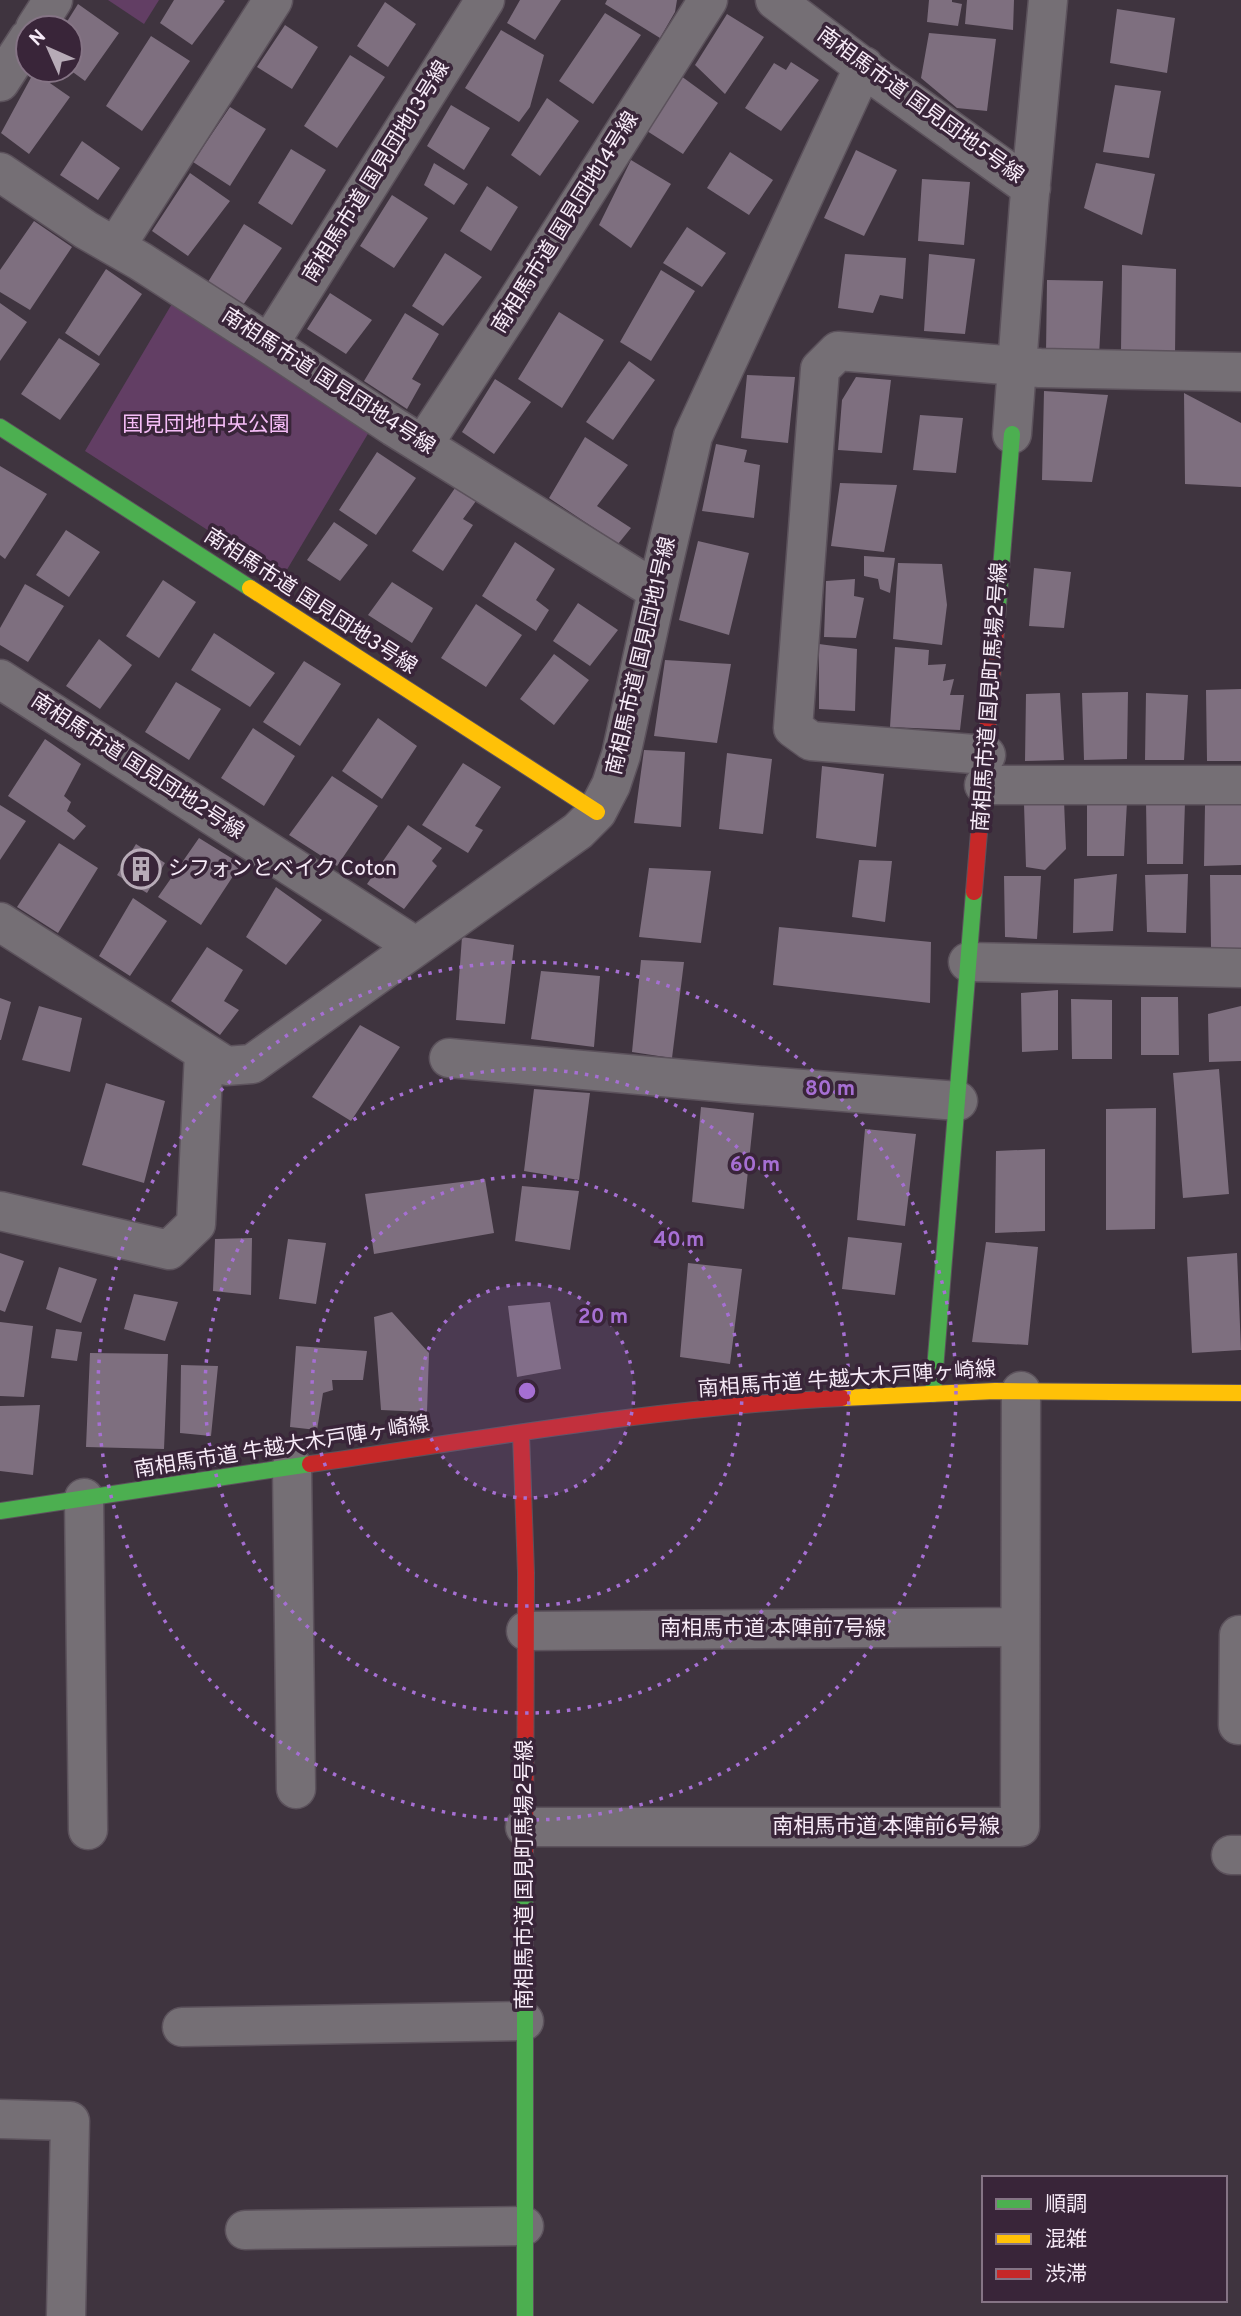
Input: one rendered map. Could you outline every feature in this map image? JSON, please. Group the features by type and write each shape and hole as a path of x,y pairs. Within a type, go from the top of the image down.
{"street":[{"path":"116,246 273,0"},
{"name":"南相馬市道 国見団地13号線","path":"269,344 485,0"},
{"name":"南相馬市道 国見団地14号線","path":"423,445 708,0"},
{"name":"南相馬市道 国見団地5号線","path":"775,0 1031,188"},
{"name":"南相馬市道 国見町馬場2号線","path":"933,1394 1048,0"},
{"path":"0,82 14,60"},
{"name":"南相馬市道 国見団地1号線","path":"0,922 226,1066 253,1064 578,831 597,812 611,785 621,755 693,436 864,66"},
{"name":"南相馬市道 国見団地4号線","path":"0,172 423,445 657,591"},
{"path":"1241,372 1040,368 838,351 820,369 793,728 811,741 985,770 1241,785"},
{"name":"南相馬市道 国見団地3号線","path":"0,427 597,812"},
{"name":"南相馬市道 国見団地2号線","path":"0,679 415,946"},
{"path":"968,961 1241,968"},
{"path":"0,1211 169,1250 197,1224 204,1052"},
{"path":"449,1058 958,1101"},
{"name":"南相馬市道 牛越大木戸陣ヶ崎線","path":"0,1511 565,1426 768,1402 1021,1391 1241,1393"},
{"name":"南相馬市道 本陣前6号線","path":"525,1828 1020,1827 1021,1391"},
{"name":"南相馬市道 国見町馬場2号線","path":"521,1434 526,1631 525,2316"},
{"path":"292,1466 296,1789"},
{"path":"84,1498 88,1830"},
{"name":"南相馬市道 本陣前7号線","path":"526,1631 1020,1628"},
{"path":"1238,1725 1241,1635"},
{"path":"182,2027 524,2021"},
{"path":"0,2119 70,2121 66,2316"},
{"path":"245,2230 524,2226"}],"green space":[{"path":"108,0 159,0 144,24"},
{"name":"国見団地中央公園","path":"173,302 369,432 282,578 85,451"}],"building":[{"path":"174,0 225,1 192,45 160,23"},
{"path":"520,0 561,0 535,40 507,23"},
{"path":"607,0 677,0 675,12 660,38 605,4"},
{"path":"929,0 952,0 962,4 958,26 927,22"},
{"path":"967,0 1014,0 1013,30 965,24"},
{"path":"385,2 416,24 388,67 357,46"},
{"path":"78,4 119,33 85,81 84,14 72,14"},
{"path":"1117,9 1175,18 1167,73 1110,63"},
{"path":"605,13 641,35 593,104 559,81"},
{"path":"727,14 764,37 725,94 695,65"},
{"path":"285,25 318,47 292,89 257,67"},
{"path":"501,30 544,55 530,107 519,122 465,88"},
{"path":"929,33 996,39 987,111 957,108 921,78"},
{"path":"151,36 190,61 142,131 106,106"},
{"path":"350,55 385,77 337,148 304,126"},
{"path":"791,62 819,80 781,131 745,108 774,63 786,70"},
{"path":"681,76 718,103 683,154 647,131"},
{"path":"28,84 51,84 70,97 29,154 1,133"},
{"path":"1115,85 1161,91 1149,158 1103,152"},
{"path":"547,98 579,121 540,176 511,155"},
{"path":"451,105 490,128 464,170 427,146"},
{"path":"230,107 266,129 230,186 193,162"},
{"path":"82,141 120,168 98,200 60,175"},
{"path":"291,149 326,170 292,225 258,203"},
{"path":"856,150 897,170 864,236 824,218"},
{"path":"730,152 773,180 749,215 707,188"},
{"path":"631,160 671,184 631,248 599,225"},
{"path":"434,163 468,184 454,205 424,185"},
{"path":"1096,163 1155,174 1142,235 1084,208"},
{"path":"190,173 230,201 188,256 152,231"},
{"path":"922,179 970,182 964,245 918,241"},
{"path":"487,186 518,207 491,251 460,231"},
{"path":"392,195 428,218 394,268 360,246"},
{"path":"34,221 72,247 30,310 0,292 0,270"},
{"path":"244,224 282,248 243,305 208,282"},
{"path":"687,227 726,253 702,287 663,263"},
{"path":"445,253 482,277 443,326 412,306"},
{"path":"845,254 906,258 903,299 880,295 873,313 838,308"},
{"path":"929,254 975,259 965,334 924,331"},
{"path":"1122,265 1176,269 1175,355 1121,352"},
{"path":"106,269 142,294 99,356 65,333"},
{"path":"661,270 695,291 651,361 620,342"},
{"path":"1047,280 1103,281 1099,356 1046,353"},
{"path":"330,293 372,320 346,354 307,329"},
{"path":"0,303 27,322 0,361"},
{"path":"559,312 604,340 562,408 518,379"},
{"path":"405,313 439,334 412,379 421,384 407,409 364,381"},
{"path":"59,338 100,364 60,420 21,394"},
{"path":"629,361 655,380 613,440 586,422"},
{"path":"747,375 795,377 788,443 741,438"},
{"path":"856,377 891,380 882,453 838,450 842,400"},
{"path":"495,379 531,402 494,454 462,432"},
{"path":"1044,391 1108,395 1092,482 1042,480"},
{"path":"1184,393 1241,423 1241,487 1185,484"},
{"path":"920,415 963,418 956,473 913,470"},
{"path":"585,437 628,465 597,506 631,528 618,544 549,498"},
{"path":"716,444 747,450 744,462 760,465 754,518 702,511"},
{"path":"377,452 416,478 376,535 339,510"},
{"path":"0,466 47,494 5,559 0,555"},
{"path":"840,483 897,485 884,552 831,546"},
{"path":"455,488 476,501 463,519 473,525 443,571 412,551"},
{"path":"334,522 368,545 340,581 307,560"},
{"path":"66,530 100,552 69,597 36,575"},
{"path":"698,541 749,553 729,635 679,620"},
{"path":"515,542 555,569 536,600 549,610 536,631 482,596"},
{"path":"864,556 895,558 890,593 880,589 878,579 864,576"},
{"path":"898,563 942,564 947,605 942,645 893,639"},
{"path":"1034,568 1071,572 1064,628 1029,626"},
{"path":"855,579 854,596 864,598 856,638 824,637 826,581"},
{"path":"163,580 196,602 159,658 126,636"},
{"path":"392,582 433,608 412,643 368,615"},
{"path":"25,584 64,606 28,662 0,645 0,628"},
{"path":"578,603 618,630 590,666 553,641"},
{"path":"476,604 522,635 486,687 441,658"},
{"path":"214,633 275,673 250,707 191,670"},
{"path":"99,639 132,665 100,709 66,686"},
{"path":"819,644 857,649 855,711 819,709"},
{"path":"895,647 929,650 928,665 946,664 943,681 954,679 950,695 964,695 960,730 890,727"},
{"path":"554,654 589,680 554,725 520,699"},
{"path":"665,660 731,664 717,743 654,736"},
{"path":"304,661 341,684 300,746 263,722"},
{"path":"176,682 221,709 189,760 145,732"},
{"path":"1241,689 1241,761 1207,761 1206,690"},
{"path":"1128,692 1127,759 1084,760 1082,693"},
{"path":"1060,693 1064,760 1025,761 1026,694"},
{"path":"1146,693 1188,695 1184,760 1145,760"},
{"path":"378,718 417,746 382,799 342,771"},
{"path":"253,728 295,756 264,806 221,778"},
{"path":"45,739 81,764 64,796 71,802 67,811 86,826 74,840 8,796"},
{"path":"644,750 685,752 681,827 634,823"},
{"path":"727,753 772,759 763,834 719,829"},
{"path":"463,763 501,787 475,826 483,830 468,853 422,825"},
{"path":"822,766 884,774 876,847 816,838"},
{"path":"332,776 378,806 337,866 289,835"},
{"path":"1064,801 1066,849 1045,870 1026,867 1024,804"},
{"path":"1087,801 1127,802 1124,856 1087,856"},
{"path":"1146,801 1185,802 1183,864 1147,864"},
{"path":"0,805 26,821 0,860"},
{"path":"1205,805 1241,805 1241,865 1204,866"},
{"path":"408,825 442,848 432,861 437,866 404,909 367,884"},
{"path":"199,838 241,864 201,925 158,897"},
{"path":"59,843 98,868 58,933 17,907"},
{"name":"シフォンとベイク Coton","path":"136,844 165,863 147,893 117,875"},
{"path":"859,860 892,861 885,922 852,917"},
{"path":"649,868 711,871 701,943 639,937"},
{"path":"1117,874 1113,931 1073,933 1074,879"},
{"path":"1188,874 1186,933 1147,932 1145,875"},
{"path":"1210,875 1241,875 1241,949 1211,948"},
{"path":"1004,876 1041,876 1037,939 1005,937"},
{"path":"276,887 322,920 286,965 246,937"},
{"path":"133,898 167,921 130,976 99,956"},
{"path":"779,927 931,942 930,1003 773,985"},
{"path":"462,937 514,945 505,1024 456,1020"},
{"path":"207,947 243,970 224,1001 239,1010 220,1035 171,1001"},
{"path":"641,960 684,962 672,1058 632,1052"},
{"path":"541,971 600,976 594,1047 531,1039"},
{"path":"1058,990 1058,1050 1022,1052 1021,993"},
{"path":"1141,997 1178,997 1179,1055 1141,1055"},
{"path":"0,998 11,1002 1,1040 0,1040"},
{"path":"1071,999 1112,1000 1112,1059 1072,1059"},
{"path":"39,1006 82,1018 70,1072 22,1060"},
{"path":"1241,1006 1241,1061 1209,1062 1208,1014"},
{"path":"360,1025 400,1047 351,1121 312,1097"},
{"path":"1219,1069 1229,1194 1183,1198 1173,1073"},
{"path":"106,1083 165,1101 144,1183 82,1165"},
{"path":"534,1089 590,1093 579,1180 524,1171"},
{"path":"701,1107 754,1113 744,1209 692,1202"},
{"path":"1156,1108 1155,1229 1106,1230 1106,1109"},
{"path":"865,1129 916,1134 905,1226 857,1220"},
{"path":"1045,1149 1045,1231 995,1233 996,1151"},
{"path":"485,1179 494,1233 374,1254 365,1194"},
{"path":"522,1186 579,1191 570,1250 515,1241"},
{"path":"848,1237 902,1243 895,1295 842,1289"},
{"path":"252,1238 251,1295 213,1291 215,1239"},
{"path":"288,1239 326,1243 316,1304 279,1299"},
{"path":"986,1242 1038,1247 1028,1345 972,1342"},
{"path":"0,1253 24,1261 5,1312 0,1310"},
{"path":"1237,1253 1241,1350 1192,1353 1187,1257"},
{"path":"688,1263 742,1269 730,1364 680,1357"},
{"path":"59,1267 97,1279 81,1323 46,1309"},
{"path":"134,1294 178,1302 165,1341 124,1329"},
{"path":"550,1302 561,1369 517,1377 508,1306"},
{"path":"392,1312 429,1353 427,1412 381,1410 374,1317"},
{"path":"0,1322 33,1326 24,1397 0,1396"},
{"path":"56,1329 82,1332 77,1361 51,1358"},
{"path":"296,1346 367,1351 363,1380 332,1380 333,1390 323,1393 317,1430 290,1427"},
{"path":"90,1353 168,1354 164,1449 86,1447"},
{"path":"181,1365 218,1366 211,1436 180,1433"},
{"path":"40,1405 33,1475 0,1471 0,1406"}],"traffic: fast":[{"path":"0,427 250,588"},
{"path":"996,630 1012,434"},
{"path":"933,1394 974,892"},
{"path":"0,1511 310,1464"},
{"path":"525,1885 525,2316"}],"traffic: slow":[{"path":"250,588 597,812"},
{"path":"842,1398 995,1391 1241,1393"}],"traffic: jam":[{"path":"974,892 996,630"},
{"path":"310,1464 642,1416 842,1398"},
{"path":"521,1434 526,1573 525,1885"}],"place":[{"name":"シフォンとベイク Coton","path":"141,869"}]}
